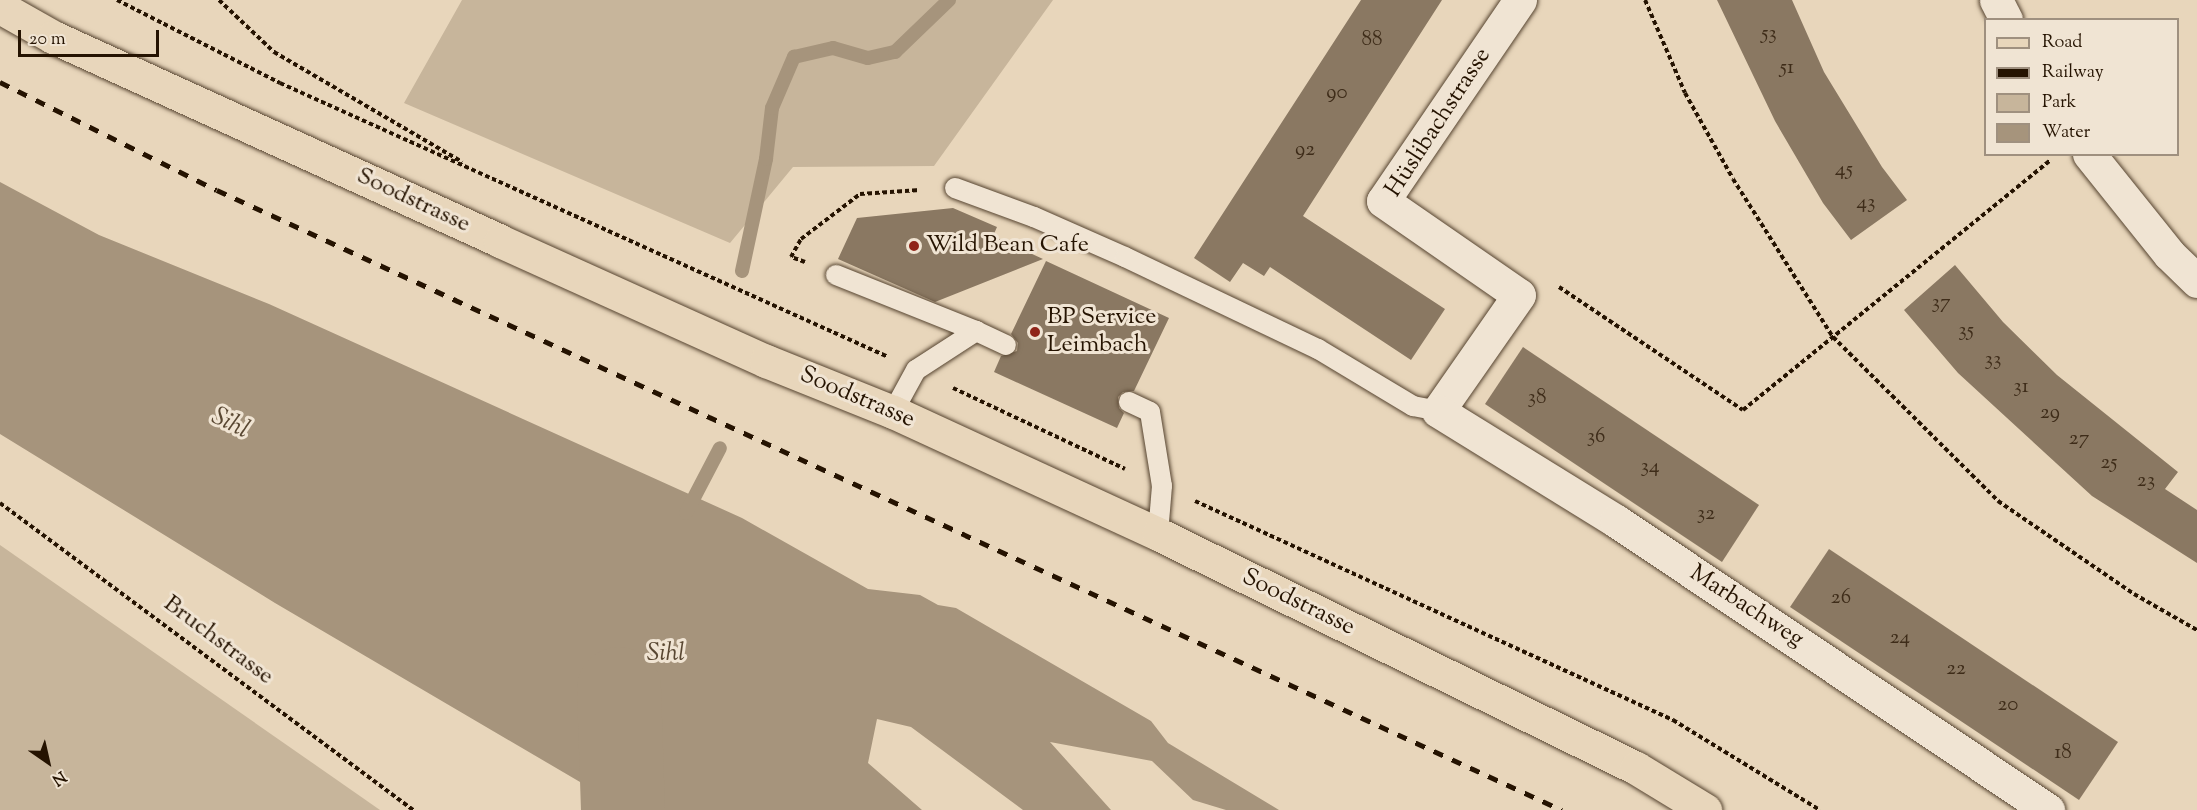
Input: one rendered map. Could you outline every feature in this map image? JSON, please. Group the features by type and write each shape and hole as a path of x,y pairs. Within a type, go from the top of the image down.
{"main road":[{"name":"Soodstrasse","path":"0,7 53,37 500,241 766,361 893,412 1158,534 1636,768 1705,810"}],"street":[{"name":"Hüslibachstrasse","path":"1438,411 1519,295 1383,201 1520,0"},
{"path":"1996,0 2005,18"},
{"path":"2091,156 2169,254 2197,281"},
{"name":"Marbachweg","path":"1438,411 1616,521 2048,810"}],"lane":[{"path":"955,188 1125,257 1318,349 1413,406 1438,411"},
{"path":"836,275 1006,345"},
{"path":"893,412 916,370 976,331"},
{"path":"1129,402 1150,412 1162,486 1158,534"}],"path":[{"path":"117,0 280,83 916,370 1162,486 1672,720 1820,810"},
{"path":"219,0 274,51 480,173"},
{"path":"1645,0 1684,93 1733,179 1833,337 1998,501 2133,594 2197,630"},
{"path":"1553,283 1743,410 2052,158"},
{"path":"791,257 801,239 860,194 955,188"},
{"name":"Bruchstrasse","path":"0,503 413,810"}],"green space":[{"path":"462,0 1053,0 934,166 793,167 730,243 404,103"},
{"path":"0,545 380,810 0,810"}],"water":[{"name":"Sihl","path":"0,182 99,235 269,304 742,518 868,589 920,595 938,605 956,608 1151,721 1168,743 1279,810 1226,810 1193,800 1152,761 1050,742 1111,810 1023,810 911,727 877,719 868,763 922,810 635,810 609,799 275,603 0,434"}],"building":[{"path":"1361,0 1442,0 1303,216 1445,309 1411,360 1270,267 1264,276 1243,263 1230,282 1194,258"},
{"path":"1717,0 1792,0 1824,72 1882,167 1907,200 1851,240 1823,203 1775,121"},
{"name":"Wild Bean Cafe","path":"953,208 997,227 993,236 1043,259 935,302 838,259 857,218"},
{"path":"1046,261 1169,318 1134,391 1123,392 1118,397 1119,408 1124,413 1117,428 994,372 1001,356 1017,351 1018,343 1011,334"},
{"path":"1955,265 2003,322 2057,375 2178,472 2165,489 2197,510 2197,563 2092,496 1958,373 1904,310"},
{"path":"1523,347 1759,505 1722,562 1485,404"},
{"path":"1829,549 2118,742 2079,800 1790,607"}],"waterway":[{"path":"742,271 766,159 772,108 794,57 833,48 868,58 895,52 949,0"},
{"path":"686,513 720,448"},
{"path":"619,689 623,810"}],"railway":[{"path":"0,82 217,190 1562,810"}],"place":[{"name":"Wild Bean Cafe","path":"914,246"},
{"name":"BP Service Leimbach","path":"1035,332"}]}
